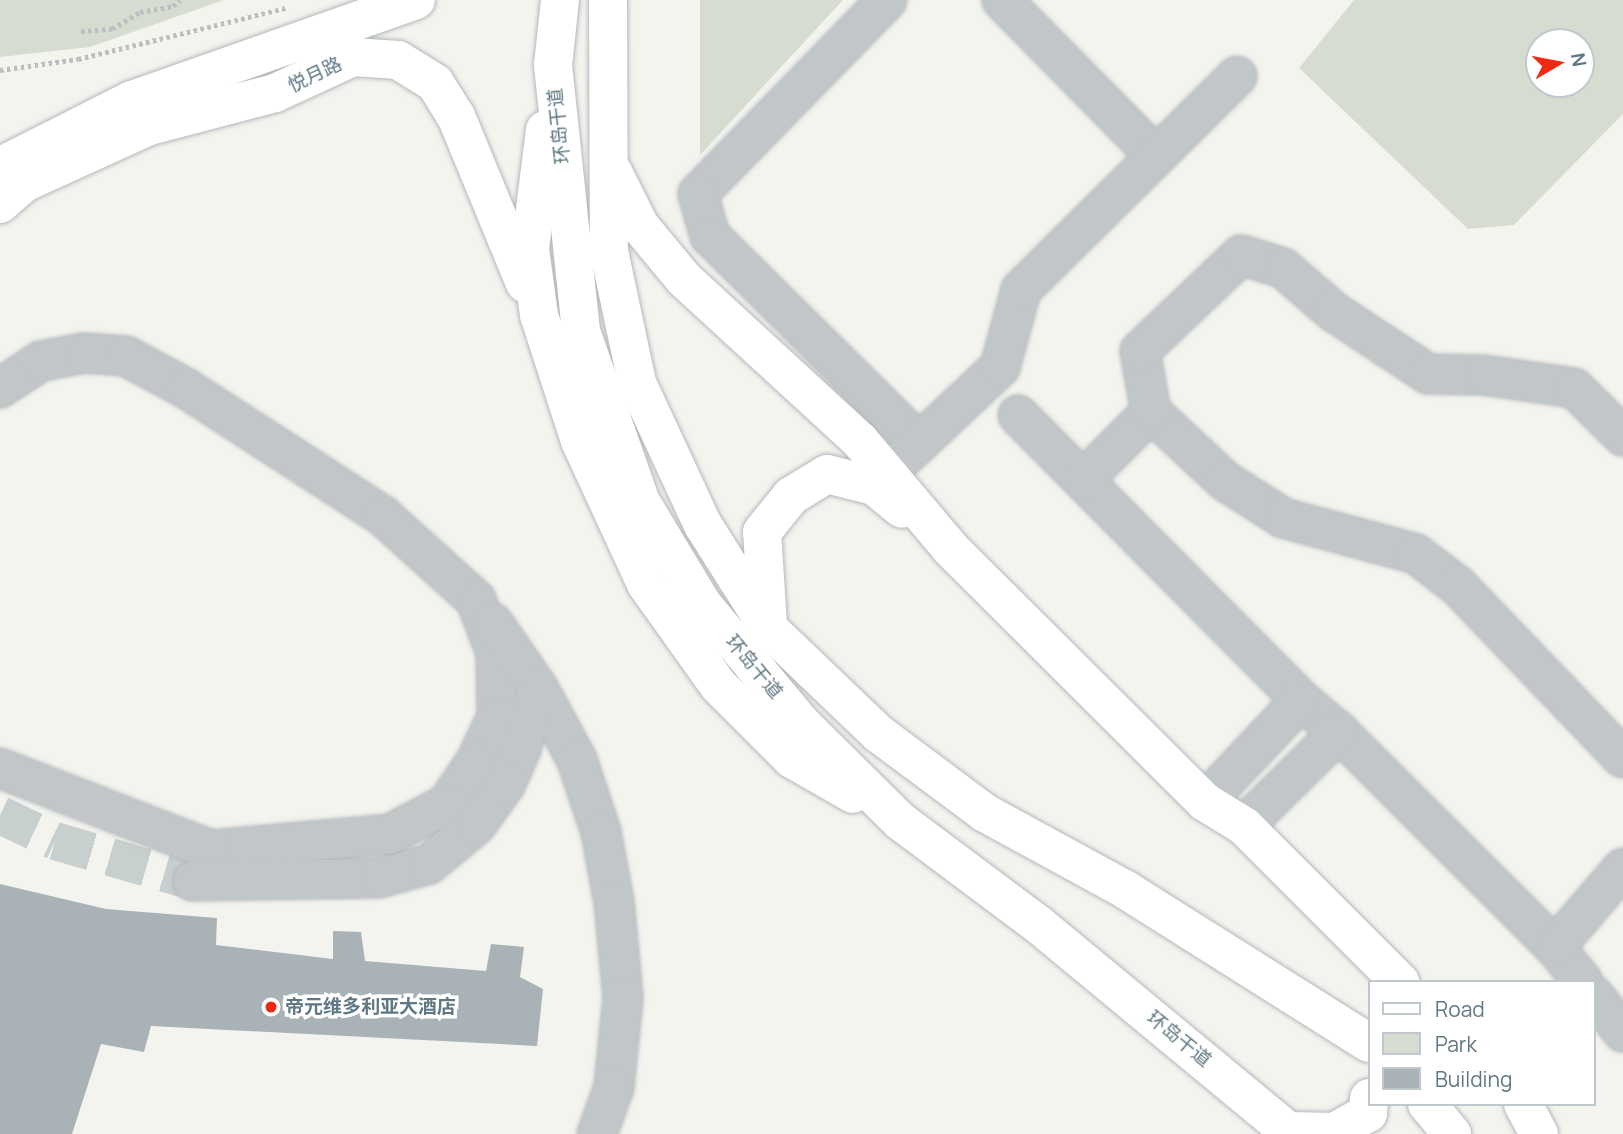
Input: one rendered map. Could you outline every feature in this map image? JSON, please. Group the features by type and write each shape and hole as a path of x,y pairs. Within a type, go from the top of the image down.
{"main road":[{"name":"悦月路","path":"0,170 132,100 416,0"},
{"name":"环岛干道","path":"559,0 553,65 581,331 641,502 703,605 800,722 900,821 1039,925 1291,1132"},
{"name":"环岛干道","path":"608,0 609,251 637,383 703,525 768,628 879,734 985,813 1126,890 1363,1039"},
{"name":"悦月路","path":"0,204 24,183 149,126 275,93 353,57 398,60 435,83 456,116 539,315"},
{"path":"553,65 530,249 539,315 580,441 654,596 718,685 792,760 900,821"},
{"path":"609,164 640,226 684,279 860,441 950,548 1205,802 1244,827 1399,980"},
{"path":"768,628 762,532 791,496 827,474 874,486 950,548"},
{"path":"1363,1039 1368,1070"},
{"path":"1291,1132 1334,1132 1368,1113 1368,1106"},
{"path":"1429,1106 1452,1134"},
{"path":"1524,1106 1539,1134"}],"street":[{"path":"887,0 698,194 710,236 918,442"},
{"path":"1002,0 1156,156"},
{"path":"888,474 918,442 1000,367 1021,289 1237,76"},
{"path":"1623,436 1574,388 1483,375 1428,374 1334,312 1283,268 1241,255 1140,351 1151,412 1225,481 1283,518 1416,554 1458,586 1623,758"},
{"path":"0,388 41,360 84,354 126,356 187,389 383,516 476,600 538,688 577,760 601,832 614,902 623,998 614,1087 597,1134"},
{"path":"1083,481 1151,412"},
{"path":"1018,415 1301,700 1339,732 1555,947 1581,980"},
{"path":"0,768 211,850 390,834 447,804 476,761 497,717 496,653 476,600"},
{"path":"193,881 379,878 429,864 476,825 505,785 521,749 538,688"},
{"path":"1205,802 1301,700"},
{"path":"1244,827 1339,732"},
{"path":"1555,947 1623,867"},
{"path":"1595,997 1623,1032"}],"path":[{"path":"81,31 112,29 140,12 173,6 180,0"},
{"path":"0,69 78,59 293,7"}],"green space":[{"path":"0,0 224,0 90,47 0,57"},
{"path":"700,0 843,0 700,155"},
{"path":"1354,0 1623,0 1623,114 1514,225 1468,229 1299,68"}],"building":[{"name":"帝元维多利亚大酒店","path":"0,884 106,909 217,918 216,945 333,959 333,931 361,932 365,961 486,971 491,944 524,947 520,977 543,989 537,1046 151,1026 144,1052 101,1044 72,1134 0,1134"}],"tunnel":[{"path":"0,815 55,841 193,881"}],"place":[{"name":"帝元维多利亚大酒店","path":"271,1007"}]}
